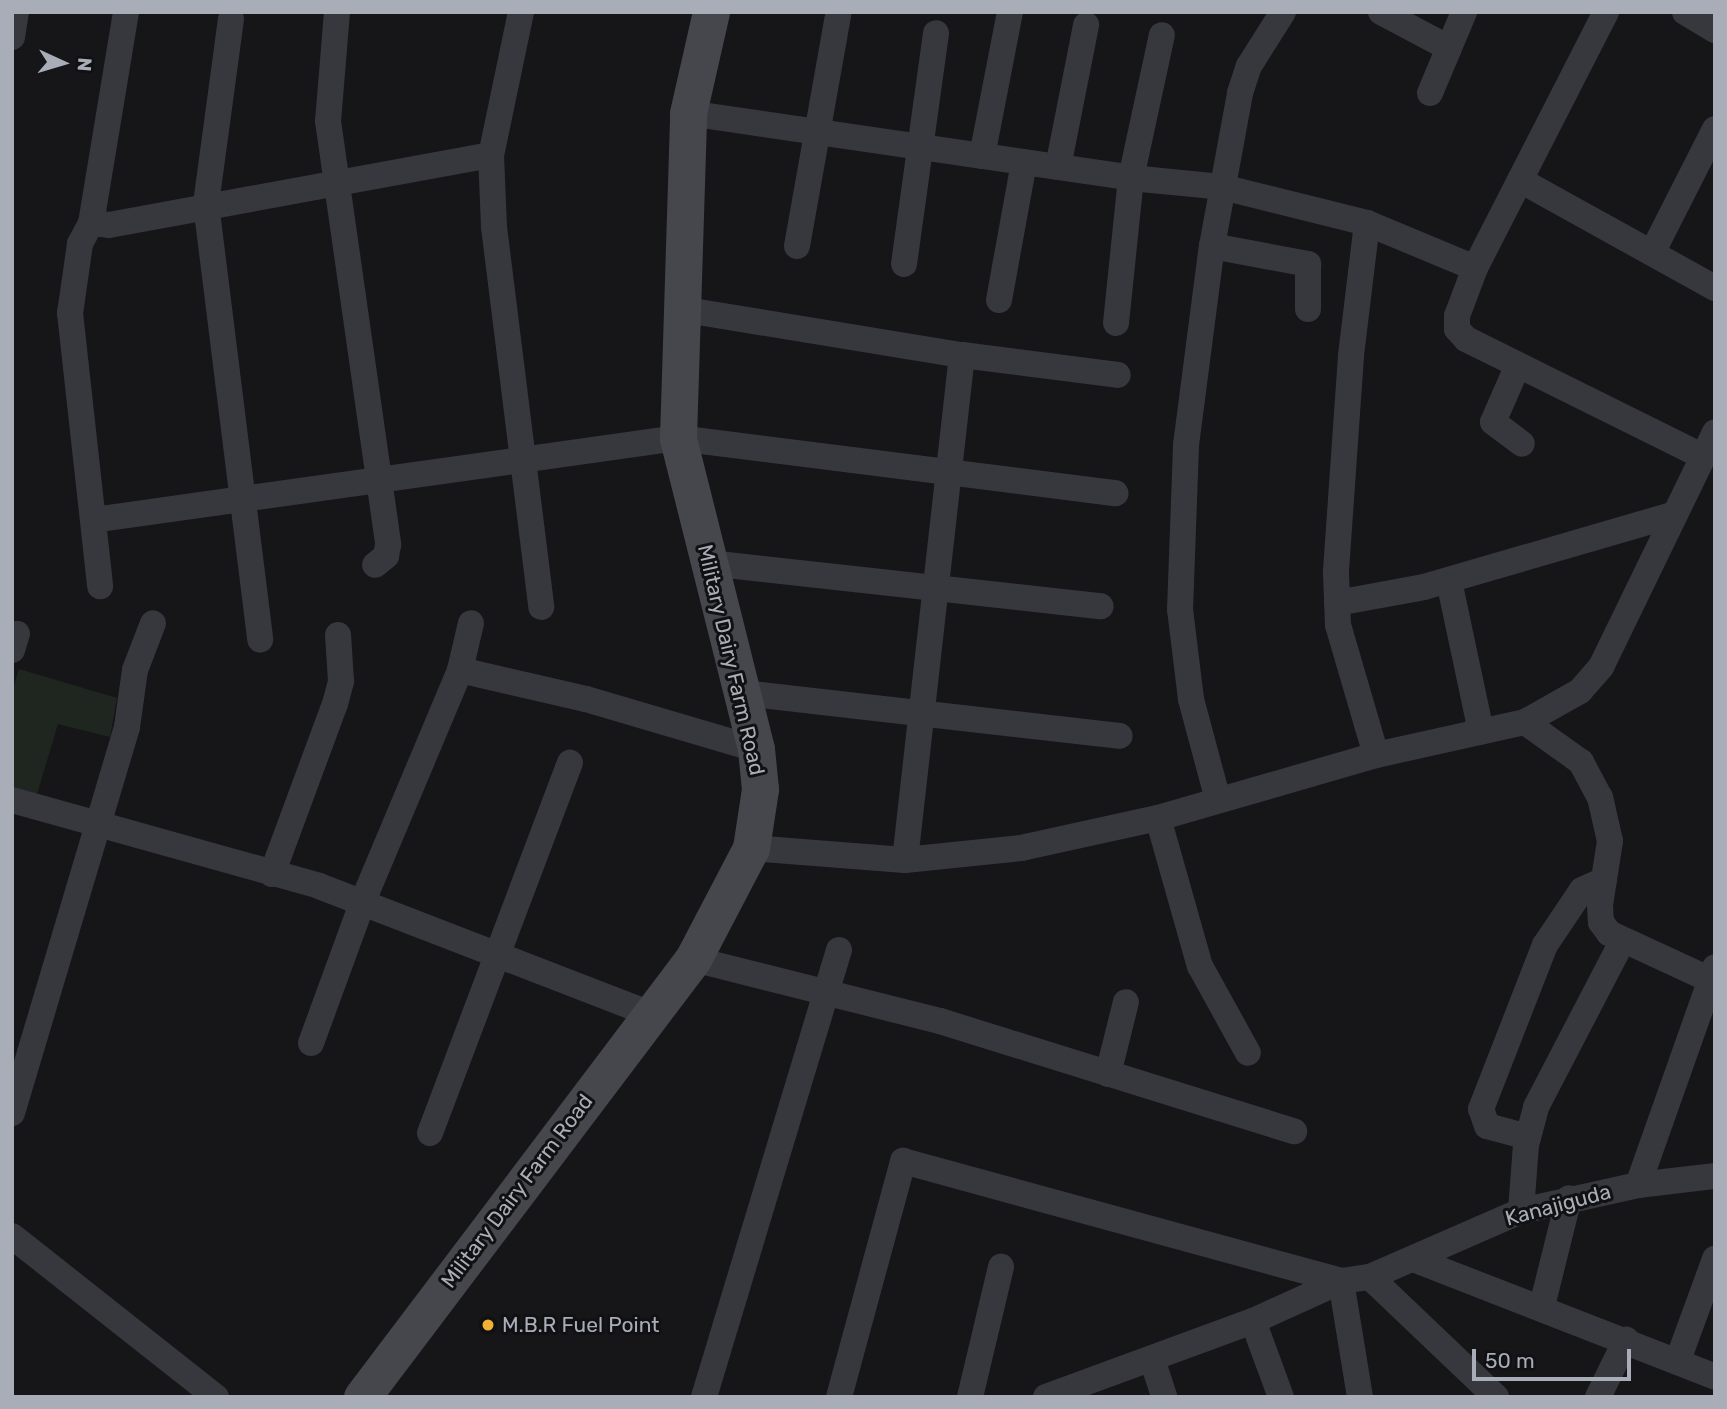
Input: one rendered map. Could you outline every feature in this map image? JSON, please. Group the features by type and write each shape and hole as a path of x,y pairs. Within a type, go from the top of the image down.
{"main road":[{"name":"Military Dairy Farm Road","path":"362,1397 693,959 751,848 761,789 756,749 678,438 688,113 711,12"}],"street":[{"path":"12,37 16,12"},
{"path":"100,586 70,313 80,244 91,222 126,12"},
{"path":"337,12 328,121 388,545 386,556 375,565"},
{"path":"521,12 491,155 494,227 541,607"},
{"path":"982,156 1010,12"},
{"path":"1218,800 1191,699 1180,610 1186,445 1212,246 1249,66 1283,12"},
{"path":"1381,12 1449,48"},
{"path":"1430,93 1464,12"},
{"path":"1606,12 1475,268 1457,316 1457,328 1466,339 1702,456"},
{"path":"1685,12 1715,30"},
{"path":"797,246 838,15"},
{"path":"232,19 206,204 246,500 260,640"},
{"path":"1058,167 1086,26"},
{"path":"904,264 936,33"},
{"path":"1116,323 1131,178 1162,34"},
{"path":"688,113 1131,178 1222,187 1367,223 1475,268"},
{"path":"1652,253 1715,129"},
{"path":"91,222 108,225 206,204 336,186 491,155"},
{"path":"999,300 1024,162"},
{"path":"1520,180 1715,288"},
{"path":"1367,223 1351,356 1337,603 1338,625 1376,755"},
{"path":"1212,246 1308,264 1311,271 1308,309"},
{"path":"680,309 962,355 1118,375"},
{"path":"905,860 939,591 962,355"},
{"path":"1518,365 1493,422 1497,429 1522,444"},
{"path":"751,848 905,860 1021,848 1158,818 1376,755 1525,722 1571,697 1601,667 1715,432"},
{"path":"93,520 380,481 523,457 678,438 1116,493"},
{"path":"1337,603 1450,581 1675,514"},
{"path":"709,563 939,591 1101,606"},
{"path":"1450,581 1481,732"},
{"path":"12,1113 127,727 135,670 153,623"},
{"path":"311,1043 363,901 460,670 471,624"},
{"path":"272,874 335,704 341,681 338,635"},
{"path":"460,670 586,699 756,749"},
{"path":"743,693 924,711 1120,736"},
{"path":"1525,722 1581,762 1600,797 1610,841 1601,922 1609,933 1713,977 1639,1185"},
{"path":"430,1133 570,762"},
{"path":"12,800 98,827 363,901 650,1014"},
{"path":"1158,818 1200,965 1248,1053"},
{"path":"1528,1137 1487,1126 1480,1110 1545,945 1582,890 1604,880"},
{"path":"1521,1211 1528,1137 1536,1107 1623,940"},
{"path":"705,1397 839,950"},
{"path":"693,959 827,992 1294,1131"},
{"path":"1108,1074 1126,1002"},
{"path":"839,1397 903,1161 1341,1281 1360,1397"},
{"name":"Kanajiguda","path":"1046,1397 1253,1321 1341,1281 1370,1277 1521,1211 1569,1198 1639,1185 1715,1176"},
{"path":"1542,1306 1569,1198"},
{"path":"12,1236 216,1397"},
{"path":"1413,1259 1542,1306 1715,1377"},
{"path":"1678,1360 1715,1259"},
{"path":"971,1397 1001,1267"},
{"path":"1370,1277 1488,1393"},
{"path":"1253,1321 1281,1397"},
{"path":"1598,1397 1626,1340"},
{"path":"1152,1359 1164,1397"}],"shaded area":[{"path":"19,669 117,698 110,737 58,724 37,794 12,787 12,692"}],"place":[{"name":"M.B.R Fuel Point","path":"488,1325"}]}
